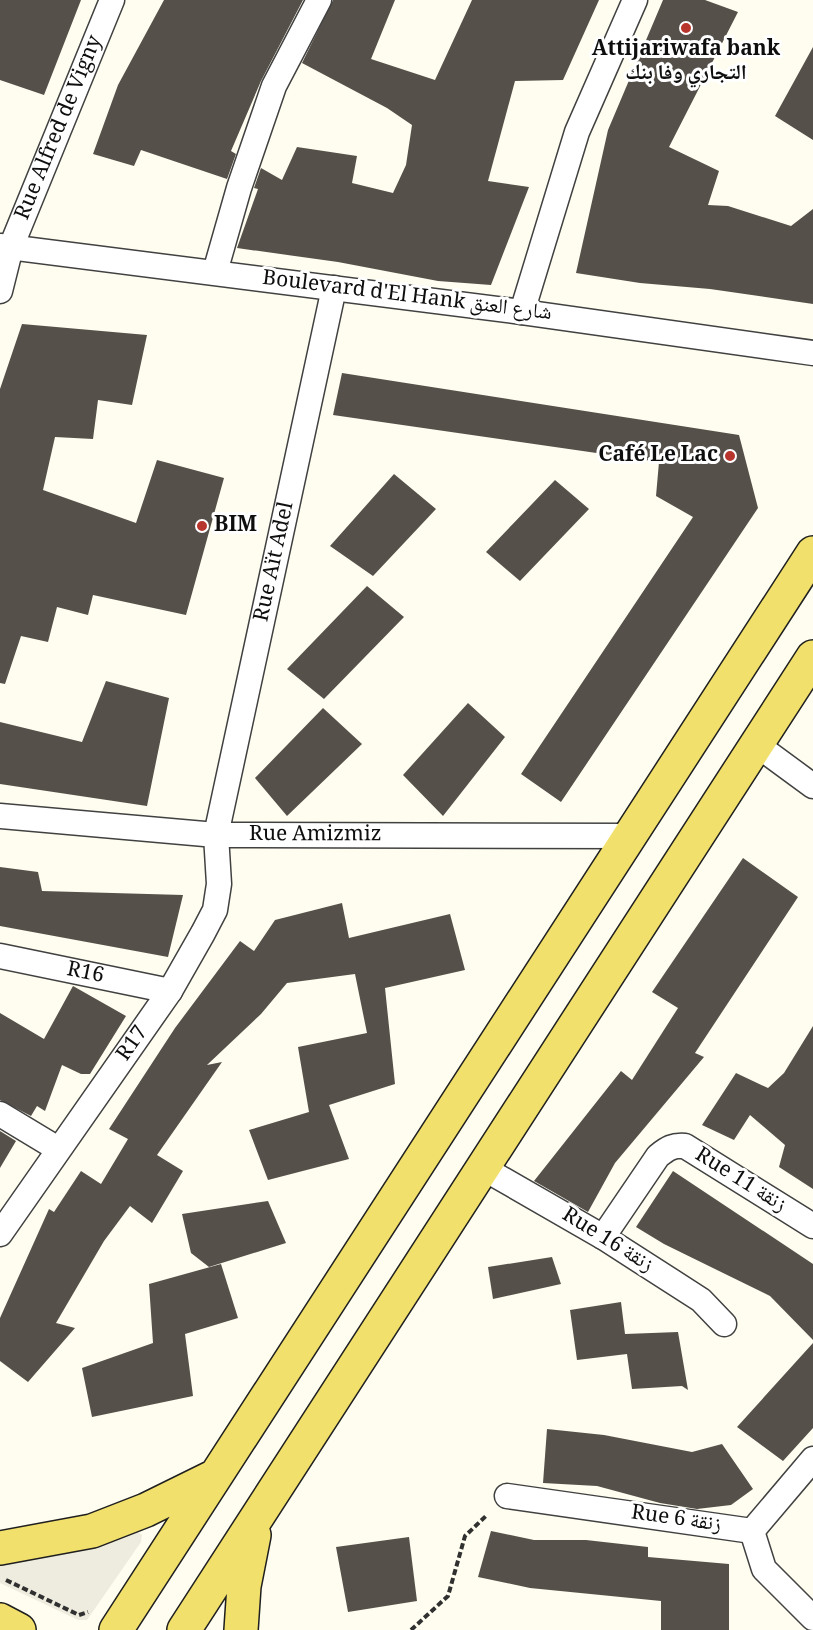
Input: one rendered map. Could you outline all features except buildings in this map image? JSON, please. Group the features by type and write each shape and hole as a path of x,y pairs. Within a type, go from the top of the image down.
{"main road":[{"path":"116,1630 212,1478 633,836 813,553"},
{"path":"184,1630 813,657"},
{"path":"0,1548 92,1530 146,1510 212,1478"},
{"path":"241,1630 244,1586 258,1516"},
{"path":"0,1620 19,1630"}],"street":[{"name":"Rue Alfred de Vigny","path":"0,291 6,247 112,0"},
{"path":"215,272 239,188 274,86 319,0"},
{"path":"522,312 577,132 635,0"},
{"name":"Boulevard d'El Hank شارع العنق","path":"6,247 522,312 813,353"},
{"name":"Rue Aït Adel","path":"216,835 334,288"},
{"path":"757,745 813,786"},
{"name":"Rue Amizmiz","path":"0,816 216,835 633,836"},
{"name":"R17","path":"0,1234 170,991 215,910 219,884 216,835"},
{"name":"R16","path":"0,956 170,991"},
{"path":"0,1114 58,1149"},
{"name":"Rue 11 زنقة","path":"603,1237 658,1156 675,1145 685,1146 813,1226"},
{"name":"Rue 16 زنقة","path":"483,1168 603,1237 701,1300 724,1324"},
{"name":"Rue 6 زنقة","path":"507,1496 752,1531 813,1459"},
{"path":"752,1531 764,1569 813,1618"}],"path":[{"path":"411,1630 448,1596 465,1536 507,1496"},
{"path":"0,1577 18,1589 83,1616 92,1606"}],"shaded area":[{"path":"137,1531 142,1535 141,1542 87,1620 78,1620 0,1583 0,1562"}],"place":[{"name":"Attijariwafa bank التجاري وفا بنك","path":"686,28"},
{"name":"Café Le Lac","path":"730,456"},
{"name":"BIM","path":"202,526"}]}
